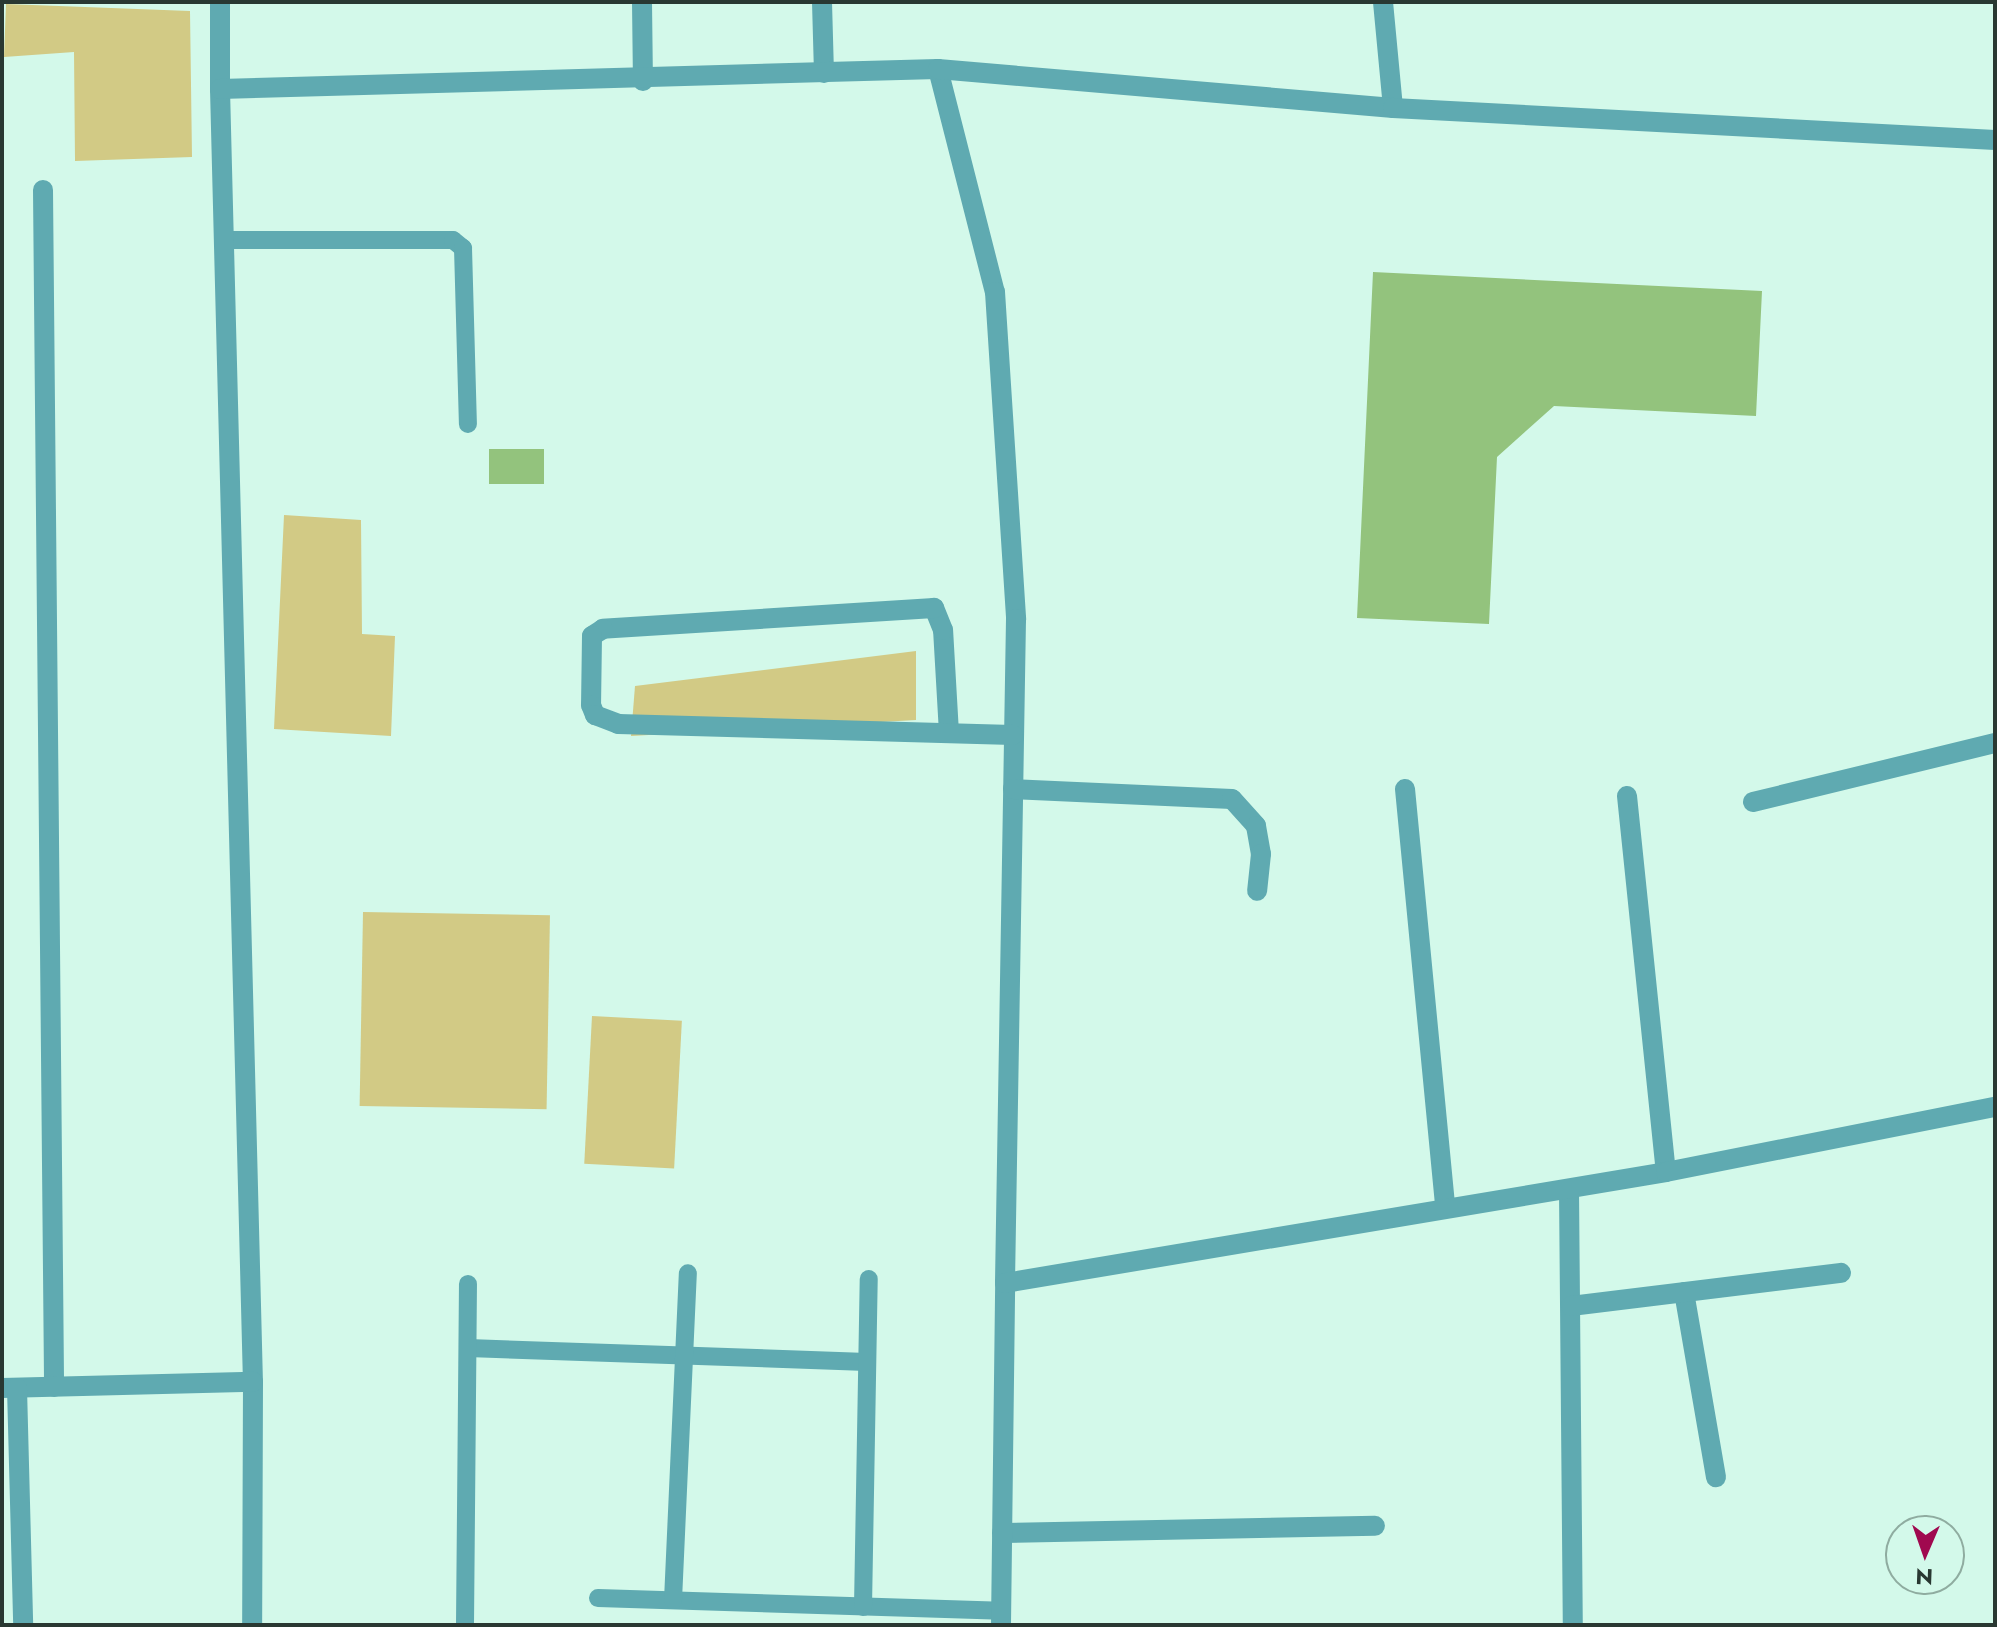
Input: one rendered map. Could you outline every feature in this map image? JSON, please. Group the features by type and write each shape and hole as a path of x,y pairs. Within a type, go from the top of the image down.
{"street":[{"path":"220,2 253,1382 252,1625"},
{"path":"642,2 643,81"},
{"path":"822,2 824,73"},
{"path":"1383,2 1393,108"},
{"path":"220,89 643,81 938,69 1393,108 1995,140"},
{"path":"938,69 995,292 1016,619 1001,1618"},
{"path":"43,190 54,1387"},
{"path":"949,733 943,630 934,608 603,629 592,636 591,705 603,720 949,733 1013,735"},
{"path":"1753,802 1995,743"},
{"path":"1013,789 1232,799 1256,826 1261,854 1257,891"},
{"path":"1405,789 1445,1206"},
{"path":"1627,796 1666,1172"},
{"path":"1005,1283 1445,1206 1666,1172 1995,1107"},
{"path":"1569,1189 1573,1625"},
{"path":"1571,1306 1841,1273"},
{"path":"1684,1292 1716,1477"},
{"path":"23,1625 10,1388 253,1382"},
{"path":"1002,1533 1375,1526"}],"lane":[{"path":"224,240 453,240 463,248 468,424"},
{"path":"673,1600 688,1273"},
{"path":"863,1607 869,1279"},
{"path":"465,1625 468,1284"},
{"path":"468,1348 867,1362"},
{"path":"598,1598 863,1607 1001,1618"}],"shaded area":[{"path":"6,4 190,11 192,157 75,161 74,52 4,57"},
{"path":"284,515 361,520 362,634 395,636 391,736 274,729"},
{"path":"916,651 916,720 631,736 635,686"},
{"path":"363,912 550,915 547,1109 360,1106"},
{"path":"592,1016 682,1021 674,1169 584,1164"}],"building":[{"path":"1373,272 1762,291 1756,416 1554,406 1497,457 1489,624 1357,618"},
{"path":"489,449 544,449 544,484 489,484"}]}
